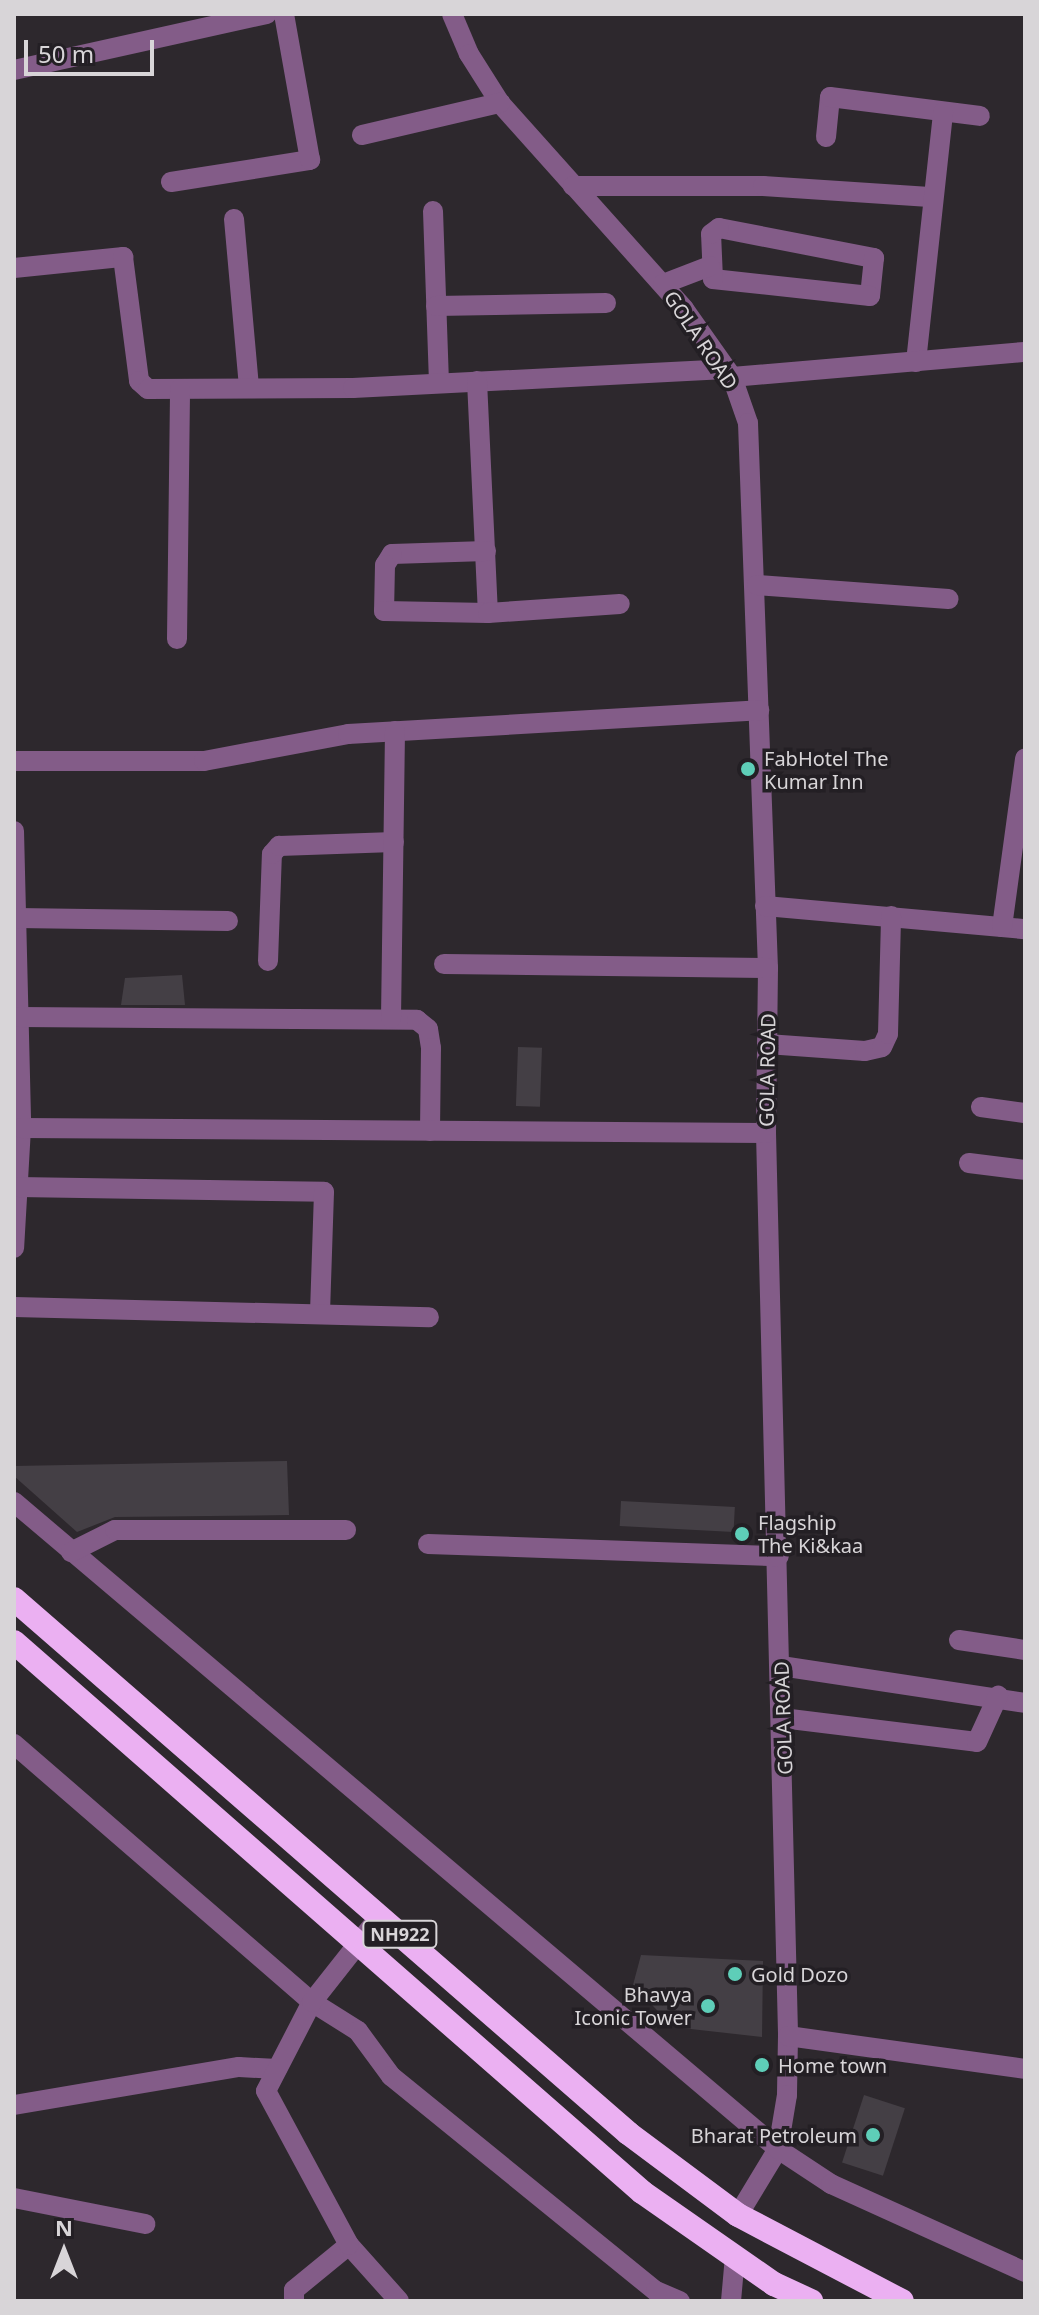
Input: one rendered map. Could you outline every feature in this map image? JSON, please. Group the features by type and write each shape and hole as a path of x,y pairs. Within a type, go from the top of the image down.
{"highway":[{"name":"NH922","path":"14,1599 628,2133 738,2215 902,2301"},
{"name":"NH922","path":"14,1642 642,2192 774,2284 811,2301"}],"street":[{"path":"14,70 267,14"},
{"path":"171,182 310,160 284,14"},
{"name":"GOLA ROAD","path":"452,14 469,54 500,103 663,284 729,373 748,423 757,585 768,968 766,1133 779,1556 788,2036 787,2095 778,2149 738,2215"},
{"path":"826,137 830,97 980,116"},
{"path":"362,135 500,103"},
{"path":"916,362 930,197 943,112"},
{"path":"573,186 763,186 930,197"},
{"path":"433,211 439,383"},
{"path":"234,219 249,386"},
{"path":"719,228 874,258 877,263 865,300 716,280 710,266 711,234 719,228"},
{"path":"14,268 123,257 140,385 180,389 729,373 1025,352"},
{"path":"663,284 710,266"},
{"path":"436,306 606,303"},
{"path":"477,381 488,613"},
{"path":"177,639 180,389"},
{"path":"486,551 392,554 385,565 383,606 390,614 488,613 620,604"},
{"path":"757,585 948,599"},
{"path":"14,761 224,760 328,737 759,710"},
{"path":"391,1018 395,731"},
{"path":"1002,927 1025,759"},
{"path":"14,831 21,1128 14,1248"},
{"path":"268,961 272,854 279,846 394,842"},
{"path":"765,906 1025,929"},
{"path":"767,1044 865,1051 882,1047 888,1034 891,916"},
{"path":"17,918 228,921"},
{"path":"444,964 768,968"},
{"path":"19,1017 417,1020 428,1029 430,1131"},
{"path":"981,1107 1025,1113"},
{"path":"21,1128 766,1133"},
{"path":"969,1163 1025,1170"},
{"path":"18,1187 324,1192 320,1314"},
{"path":"14,1307 429,1317"},
{"path":"14,1502 778,2149 831,2184 1025,2272"},
{"path":"71,1552 115,1530 346,1530"},
{"path":"428,1544 779,1556"},
{"path":"959,1640 1025,1650"},
{"path":"781,1666 998,1696 1025,1703"},
{"path":"782,1718 977,1742 998,1696"},
{"path":"14,1744 312,2002 358,2031 391,2076 656,2291 680,2301"},
{"path":"380,1916 312,2002 266,2091 349,2245 399,2301"},
{"path":"788,2036 1025,2069"},
{"path":"14,2105 239,2067 277,2069"},
{"path":"14,2198 145,2224"},
{"path":"294,2301 294,2290 349,2245"},
{"path":"731,2301 735,2256"}],"building":[{"path":"182,975 185,1005 121,1005 125,978"},
{"path":"518,1047 542,1048 540,1107 516,1106"},
{"path":"287,1461 289,1515 115,1517 77,1532 14,1476 14,1466"},
{"path":"621,1501 735,1507 734,1532 620,1526"},
{"name":"Bhavya Iconic Tower","path":"641,1955 763,1961 762,2037 673,2027 633,1985"},
{"name":"Bharat Petroleum","path":"864,2095 905,2108 883,2176 842,2163"}],"place":[{"name":"FabHotel The Kumar Inn","path":"748,769"},
{"name":"Flagship The Ki&kaa","path":"742,1534"},
{"name":"Gold Dozo","path":"735,1974"},
{"name":"Bhavya Iconic Tower","path":"708,2006"},
{"name":"Home town","path":"762,2065"},
{"name":"Bharat Petroleum","path":"873,2135"}]}
